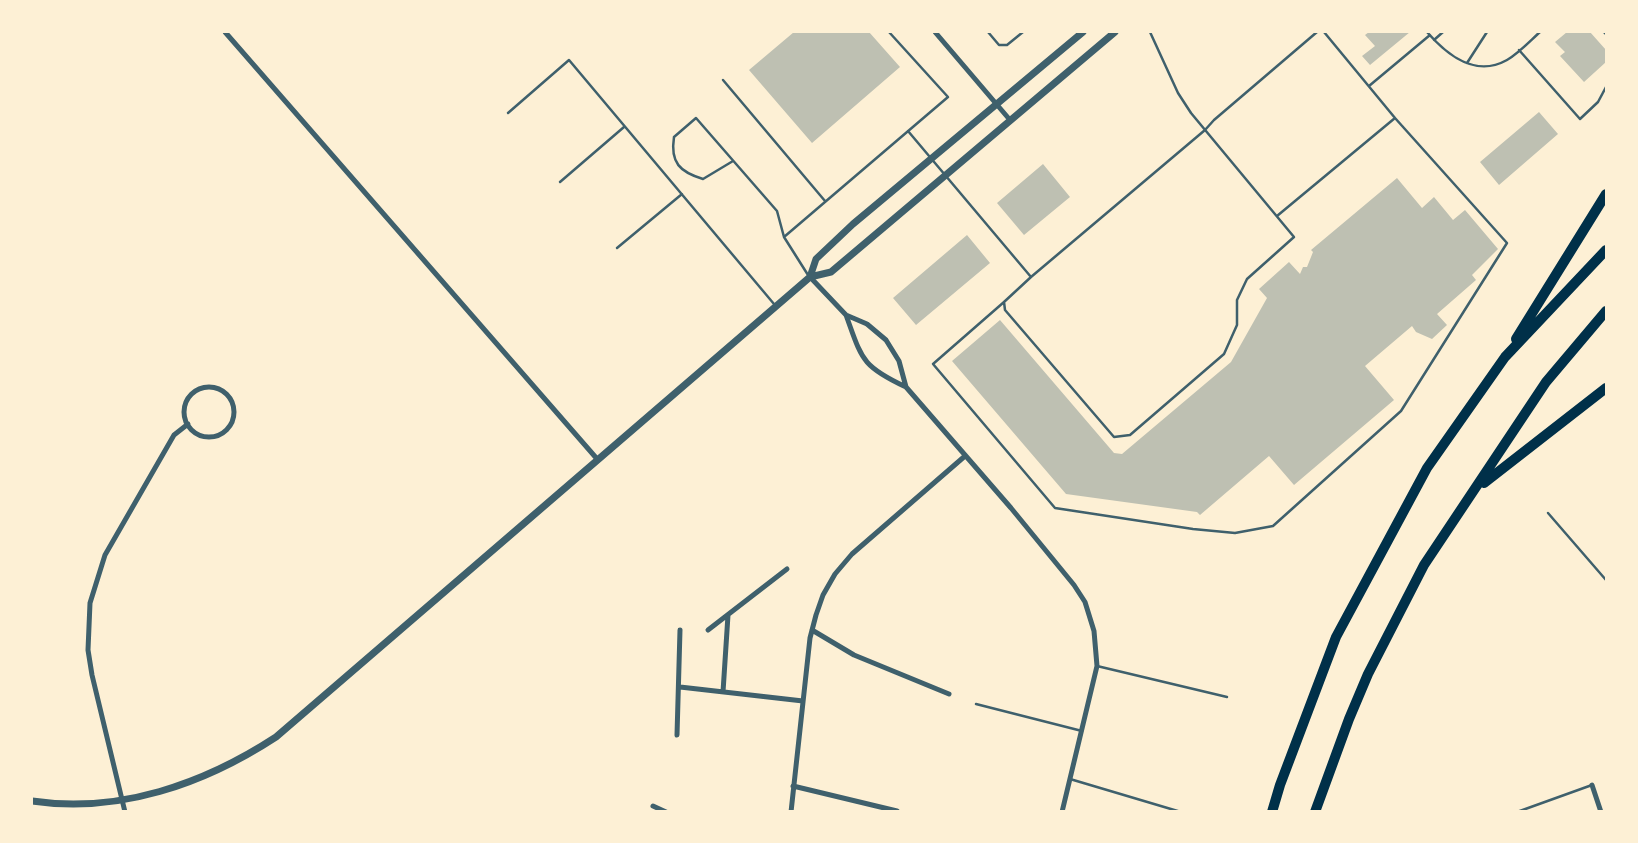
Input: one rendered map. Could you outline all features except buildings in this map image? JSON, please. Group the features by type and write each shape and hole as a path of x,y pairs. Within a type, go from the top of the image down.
{"highway":[{"path":"1272,811 1336,637 1427,468 1505,356 1606,194"},
{"path":"1505,356 1606,250"},
{"path":"1315,811 1349,719 1400,608 1423,565 1546,382 1606,312"},
{"path":"1475,490 1606,388"}],"street":[{"path":"225,32 598,460"},
{"path":"935,32 1010,120"},
{"path":"810,277 816,259 853,224 1083,32"},
{"path":"32,801 75,803 121,800 186,784 228,766 276,737 810,277 831,272 1115,32"},
{"path":"810,277 846,315 862,356 872,369 906,387 1074,585 1084,602 1094,631 1097,666 1062,811"},
{"path":"846,315 867,324 886,340 899,361 906,387"},
{"path":"216,387 229,397 234,412 233,420 223,433 216,436 200,435 188,424 184,408 192,393 199,389 216,387"},
{"path":"125,811 88,650 90,603 105,555 174,435 188,424"},
{"path":"791,811 812,630 823,595 835,574 852,554 965,456"},
{"path":"708,630 787,569"},
{"path":"723,692 728,614"},
{"path":"677,735 680,630"},
{"path":"812,630 854,655 949,694"},
{"path":"680,687 803,701"},
{"path":"793,786 897,811"},
{"path":"1592,786 1601,811"},
{"path":"653,806 666,811"}],"lane":[{"path":"784,237 948,97 889,32"},
{"path":"988,32 999,45 1007,45 1023,32"},
{"path":"1004,302 1004,310 1114,437 1130,435 1224,354 1237,325 1237,300 1247,279 1294,237 1205,130 1178,93 1150,32"},
{"path":"1317,32 933,365 1055,508 1235,533 1273,526 1401,411 1507,243 1395,118 1325,32"},
{"path":"1434,40 1443,32"},
{"path":"1466,63 1487,32"},
{"path":"1369,86 1429,33 1460,63 1494,66 1508,60 1540,32"},
{"path":"1520,50 1580,119 1598,102 1606,87"},
{"path":"508,113 569,60 776,306"},
{"path":"723,80 825,201"},
{"path":"733,161 703,178 687,174 677,164 672,149 674,137 696,118 777,211 784,237 810,277"},
{"path":"1276,216 1395,118"},
{"path":"561,182 625,126"},
{"path":"908,131 1031,278"},
{"path":"617,248 682,194"},
{"path":"1548,513 1606,580"},
{"path":"1097,666 1227,697"},
{"path":"976,704 1082,731"},
{"path":"1070,779 1181,811"},
{"path":"1517,811 1592,786"}]}
